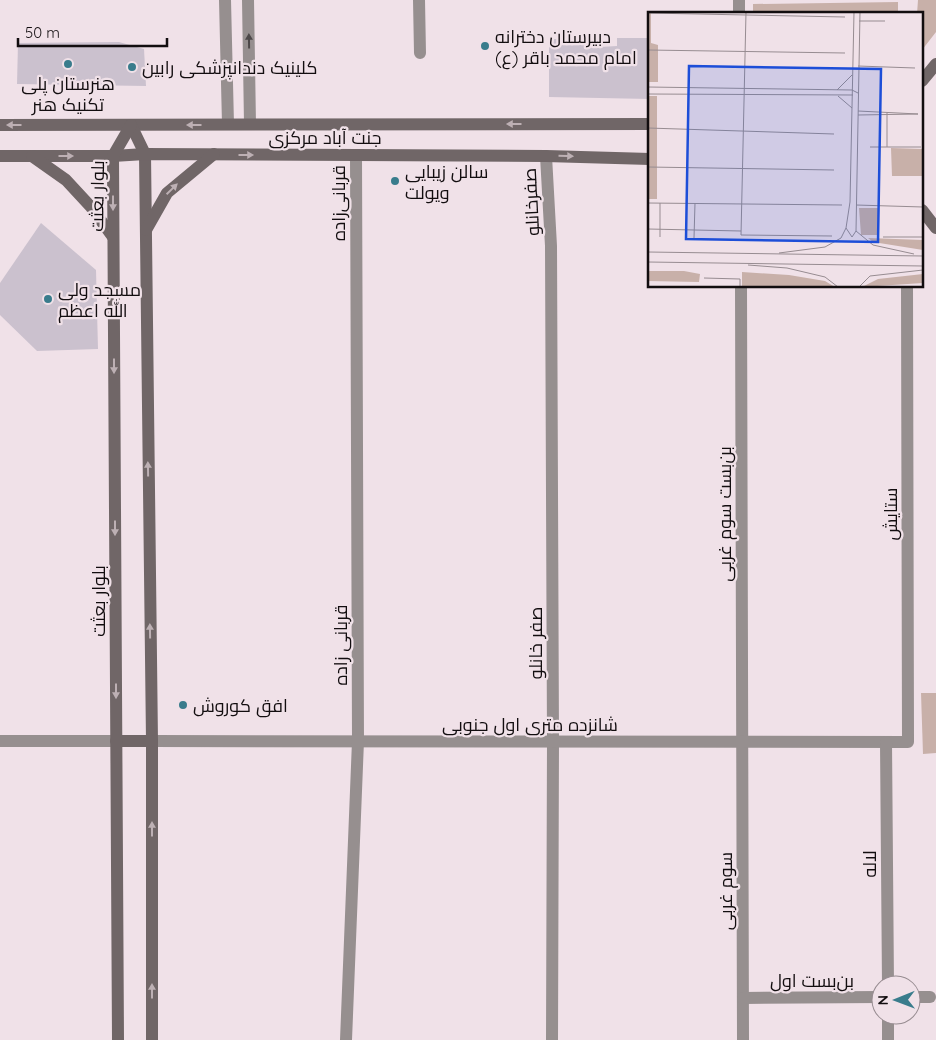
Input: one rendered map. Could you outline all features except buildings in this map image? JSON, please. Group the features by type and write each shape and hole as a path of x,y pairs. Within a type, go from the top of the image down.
{"street":[{"path":"226,0 228,124"},
{"path":"248,0 250,124"},
{"path":"420,0 420,53"},
{"path":"924,79 936,64"},
{"name":"جنت آباد مرکزی","path":"0,125 648,124"},
{"path":"131,125 144,154 146,230 152,741 152,1040"},
{"name":"بلوار بعثت","path":"118,1040 113,156 131,125"},
{"path":"146,230 167,194 214,154"},
{"name":"جنت آباد مرکزی","path":"0,156 214,154 648,158"},
{"name":"قربانی‌زاده","path":"356,155 356,250"},
{"path":"32,156 66,180 91,207 113,237"},
{"name":"صفرخانلو","path":"546,156 550,246"},
{"path":"924,213 936,228"},
{"name":"صفر خانلو","path":"550,246 553,742 552,1040"},
{"name":"قربانی زاده","path":"346,1040 358,741 356,250"},
{"name":"بن‌بست سوم غربی","path":"740,288 743,742"},
{"name":"ستایش","path":"907,288 908,742"},
{"path":"0,740 152,741"},
{"name":"شانزده متری اول جنوبی","path":"152,741 908,742"},
{"name":"سوم غربی","path":"743,742 743,1040"},
{"name":"لاله","path":"886,742 888,975"},
{"name":"بن‌بست اول","path":"743,998 871,997"},
{"path":"921,997 930,997"},
{"path":"888,1025 888,1040"}],"shaded area":[{"path":"918,0 936,0 936,32 924,47 924,12 917,12"},
{"path":"898,2 898,12 753,12 753,4"},
{"path":"921,693 936,693 936,753 923,754"}],"place":[{"name":"دبیرستان دخترانه امام محمد باقر (ع)","path":"485,46"},
{"name":"هنرستان پلی تکنیک هنر","path":"68,64"},
{"name":"کلینیک دندانپزشکی رابین","path":"132,67"},
{"name":"سالن زیبایی ویولت","path":"395,181"},
{"name":"مسجد ولی الله اعظم","path":"48,299"},
{"name":"افق کوروش","path":"183,705"}]}
